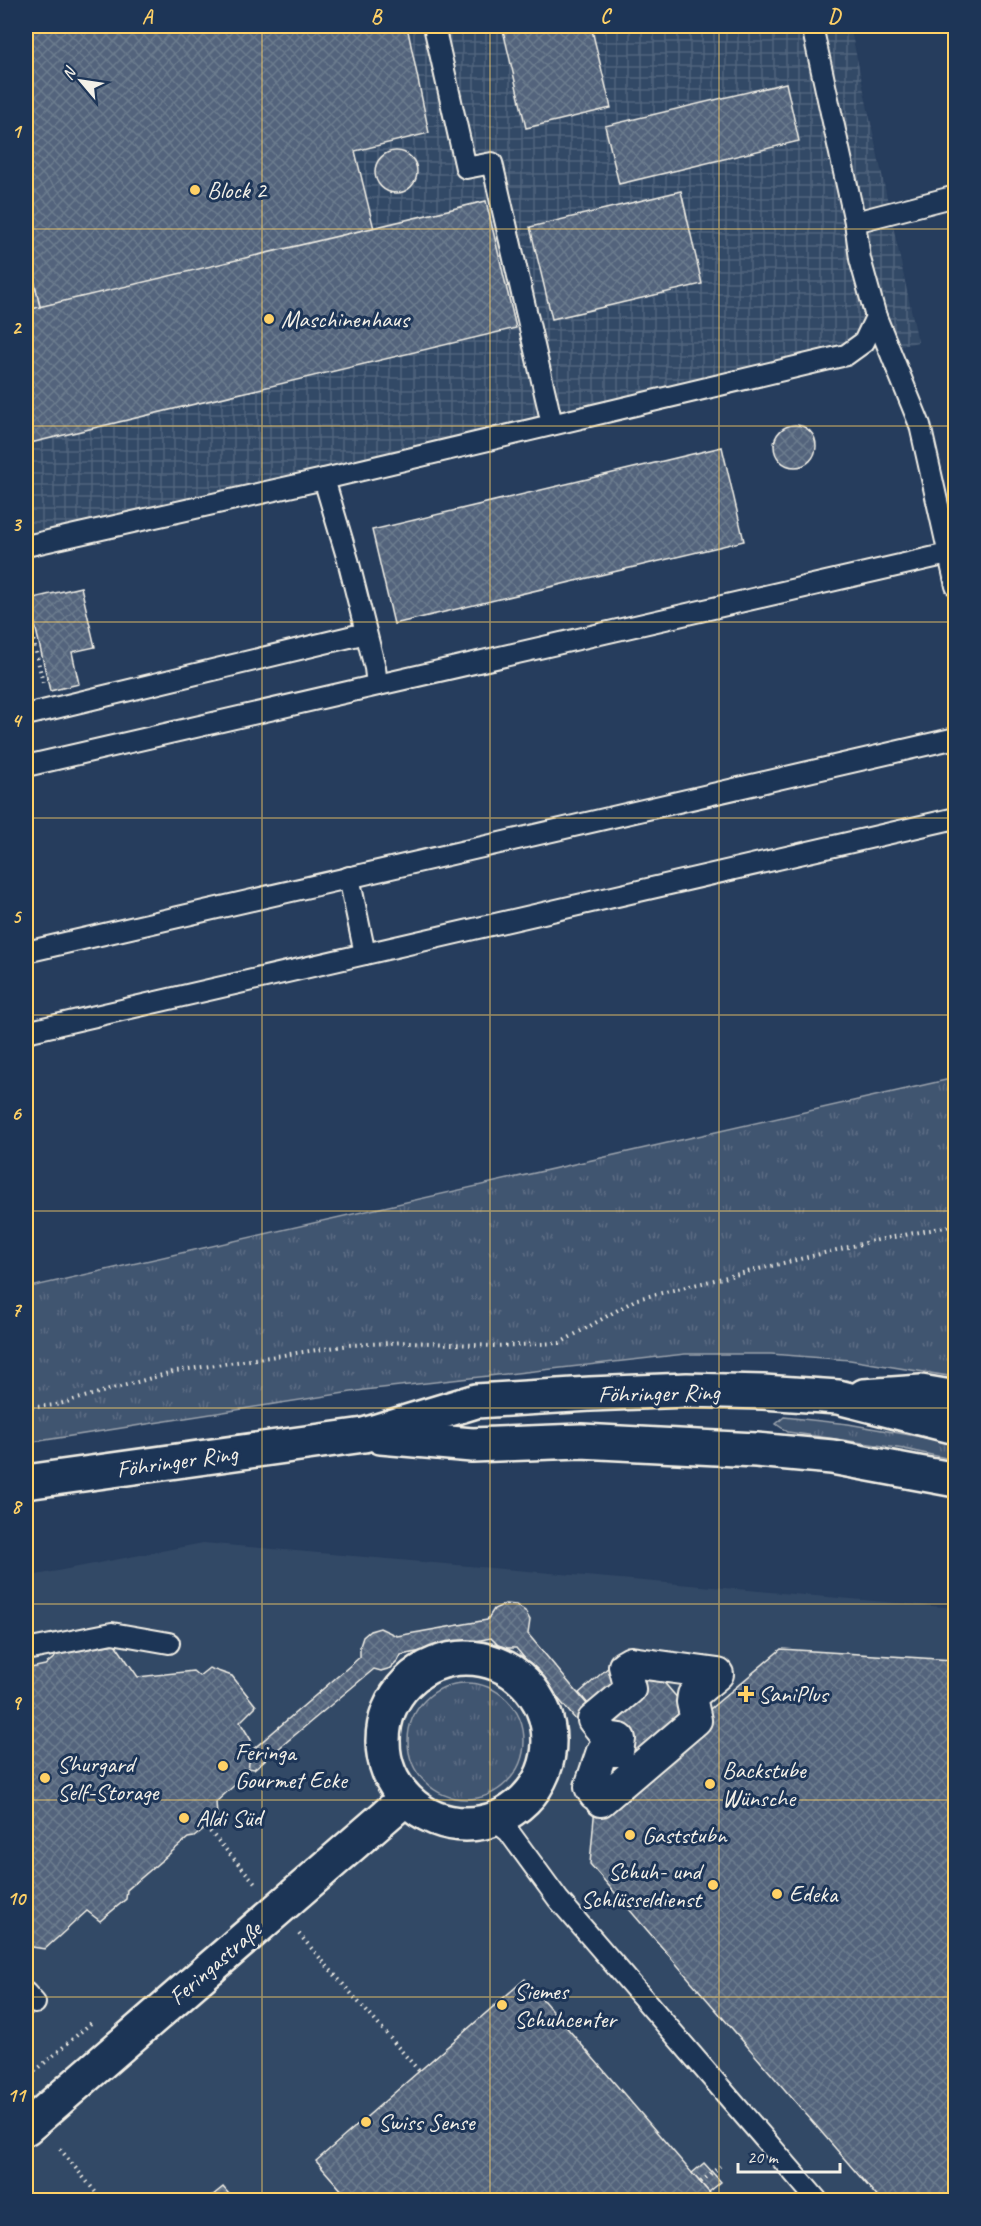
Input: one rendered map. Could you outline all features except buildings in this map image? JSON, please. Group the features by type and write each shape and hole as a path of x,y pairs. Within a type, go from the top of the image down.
{"main road":[{"name":"Föhringer Ring","path":"26,1482 364,1435 476,1401 590,1394 687,1390 838,1397 956,1427"},
{"path":"838,1397 921,1392 956,1398"},
{"name":"Föhringer Ring","path":"364,1435 472,1445 581,1441 756,1449 832,1457 956,1480"},
{"path":"469,1657 487,1660 511,1671 533,1691 543,1709 548,1729 549,1749 546,1766 539,1781 530,1794 513,1810 494,1820 466,1825 444,1822 423,1813 405,1799 394,1785 386,1768 382,1732 386,1715 394,1699 404,1684 418,1672 451,1659 469,1657"},
{"name":"Feringastraße","path":"26,2127 405,1799"}],"street":[{"path":"631,1662 718,1674 693,1695 696,1720 601,1802 594,1794 590,1787 602,1751 618,1751 620,1740 607,1737 593,1720 630,1689 624,1666 631,1662"}],"lane":[{"path":"434,26 466,168 492,164 552,424"},
{"path":"812,26 855,222 860,259 876,318 920,425 956,586"},
{"path":"855,222 956,196"},
{"path":"26,546 324,479 846,355 864,342 876,318"},
{"path":"324,479 348,560 377,685"},
{"path":"26,766 948,554"},
{"path":"26,715 366,633"},
{"path":"26,952 956,738"},
{"path":"26,1032 956,818"},
{"path":"349,877 365,954"},
{"path":"26,1650 112,1633 170,1642"},
{"path":"494,1820 509,1832 558,1899 817,2200"}],"path":[{"path":"26,1408 56,1405 176,1371 350,1345 409,1342 495,1346 560,1343 637,1299 873,1241 956,1225"},
{"path":"206,1827 255,1884"},
{"path":"304,1940 419,2071"},
{"path":"60,2148 102,2200"},
{"path":"701,2182 720,2166"}],"shaded area":[{"path":"26,26 850,26 918,342 26,542"},
{"path":"203,1543 955,1608 955,2200 26,2200 26,1577"}],"green space":[{"path":"955,1078 955,1377 850,1360 771,1354 685,1354 364,1390 26,1443 26,1288"},
{"path":"784,1417 848,1424 955,1443 955,1460 904,1449 788,1432 776,1424"},
{"path":"466,1683 488,1687 507,1700 520,1719 524,1741 520,1763 507,1782 488,1795 466,1799 444,1795 425,1782 412,1763 408,1741 412,1719 425,1700 444,1687"}],"place":[{"name":"Block 2","path":"195,190"},
{"name":"Maschinenhaus","path":"269,319"},
{"name":"SaniPlus","path":"746,1694"},
{"name":"Feringa Gourmet Ecke","path":"223,1766"},
{"name":"Shurgard Self-Storage","path":"45,1778"},
{"name":"Backstube Wünsche","path":"710,1784"},
{"name":"Aldi Süd","path":"184,1818"},
{"name":"Gaststubn","path":"630,1835"},
{"name":"Schuh- und Schlüsseldienst","path":"713,1885"},
{"name":"Edeka","path":"777,1894"},
{"name":"Siemes Schuhcenter","path":"502,2005"},
{"name":"Swiss Sense","path":"366,2122"}]}
